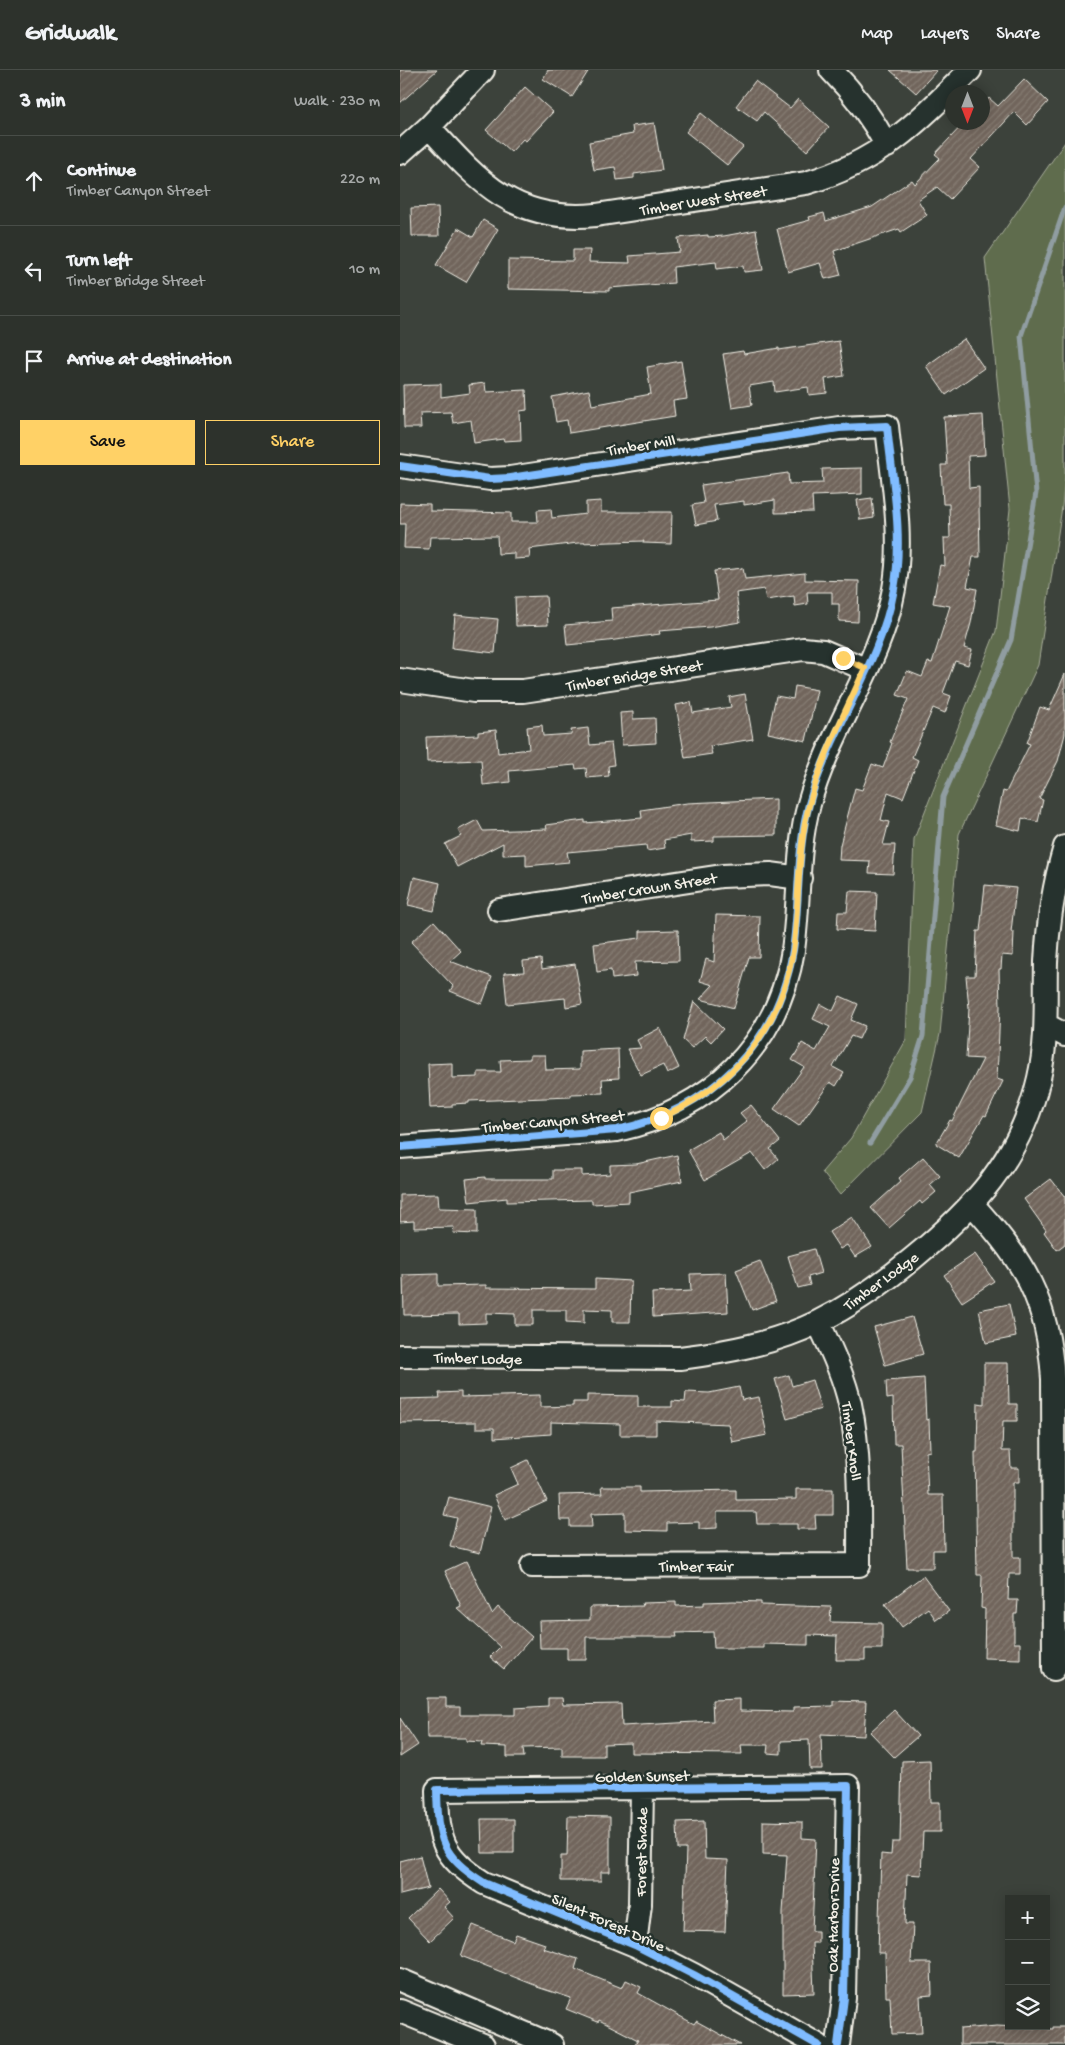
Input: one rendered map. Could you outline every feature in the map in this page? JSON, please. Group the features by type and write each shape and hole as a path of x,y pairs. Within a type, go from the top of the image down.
{"street":[{"path":"400,153 429,127 482,70"},
{"path":"831,70 845,84 874,121 887,146"},
{"name":"Timber West Street","path":"429,127 468,170 492,190 527,208 565,216 596,215 806,183 856,166 887,146 921,119 970,70"},
{"name":"Timber Mill","path":"400,466 490,479 510,478 839,428 887,426"},
{"name":"Timber Canyon Street","path":"400,1147 617,1130 661,1118 701,1097 736,1067 761,1036 782,995 791,958 804,825 809,803 831,746 889,611 897,570 897,538 887,426"},
{"name":"Timber Bridge Street","path":"400,680 474,691 523,692 803,649 823,651 865,668"},
{"name":"Timber Lodge","path":"400,1356 680,1358 745,1348 818,1322 881,1284 944,1233 972,1204 1006,1158 1028,1115 1056,1030 1048,924 1054,886 1065,846"},
{"name":"Timber Crown Street","path":"499,910 722,876 770,874 800,878"},
{"path":"972,1204 1011,1249 1034,1289 1059,1367 1059,1571 1054,1670"},
{"name":"Timber Knoll","path":"818,1322 834,1356 850,1403 859,1484 859,1565"},
{"name":"Timber Fair","path":"532,1566 859,1565"},
{"name":"Golden Sunset","path":"437,1790 848,1786"},
{"name":"Oak Harbor Drive","path":"838,2045 844,1998 848,1786"},
{"name":"Forest Shade","path":"635,1945 640,1904 642,1789"},
{"name":"Silent Forest Drive","path":"437,1790 440,1836 449,1856 463,1870 484,1884 635,1945 694,1975 818,2045"},
{"path":"400,1980 552,2045"},
{"path":"400,2012 483,2045"}],"green space":[{"path":"1065,142 1065,476 1038,665 959,834 940,1034 922,1112 840,1195 822,1172 851,1138 906,1040 914,839 996,631 1010,509 985,258"}],"building":[{"path":"400,70 437,70 400,103"},
{"path":"548,70 589,70 572,97 543,79"},
{"path":"890,70 937,70 916,93"},
{"path":"1024,79 1048,102 1027,125 1014,112 971,159 980,167 950,199 937,187 918,200 927,215 901,232 899,229 834,251 841,275 825,279 820,263 788,272 777,229 810,220 809,217 824,213 826,221 872,207 912,180 915,184 940,158 935,154 958,130 990,130 990,99 998,106"},
{"path":"755,81 790,108 798,99 829,127 807,151 764,112 757,121 736,106"},
{"path":"525,87 553,112 526,141 523,139 511,152 486,130"},
{"path":"701,113 743,147 727,165 686,132"},
{"path":"654,123 662,170 634,174 634,178 617,180 615,167 594,170 589,142 633,134 632,126"},
{"path":"438,207 439,236 412,236 411,208"},
{"path":"483,220 498,229 466,282 436,265 458,228 473,237"},
{"path":"756,230 763,270 744,272 743,266 717,269 716,262 673,267 674,283 609,288 609,291 508,289 508,260 573,261 573,250 590,250 589,262 630,263 629,256 680,252 678,238 708,235 708,237 724,236"},
{"path":"964,339 984,368 946,395 926,366"},
{"path":"839,341 844,376 825,379 827,393 809,395 808,387 775,392 774,382 749,386 752,405 732,408 723,354 743,351 744,354"},
{"path":"681,361 687,399 673,401 675,416 569,433 567,420 556,422 552,397 589,390 592,405 651,394 647,367"},
{"path":"485,383 486,392 526,390 527,410 520,411 521,440 504,441 503,439 474,443 471,420 453,423 451,412 420,413 421,428 404,428 403,385 441,384 441,397 470,393 469,385"},
{"path":"983,415 985,455 968,456 969,488 979,487 980,557 973,557 967,587 977,589 964,648 972,650 968,665 955,661 943,693 951,696 945,713 933,708 912,757 918,760 903,798 888,792 881,820 889,822 883,845 895,845 893,874 869,873 870,861 839,860 840,845 855,788 862,790 872,764 883,768 892,743 890,742 908,699 897,695 907,671 922,677 928,662 932,663 950,606 933,603 940,565 945,566 944,538 950,538 949,504 943,504 941,465 947,465 944,417"},
{"path":"862,468 862,494 812,496 813,512 775,513 775,500 744,505 744,501 714,505 717,521 696,525 692,505 704,503 701,485 788,473 789,484 823,483 822,469"},
{"path":"872,498 874,518 860,520 857,500"},
{"path":"601,501 601,512 672,512 671,544 643,543 644,541 578,543 529,549 530,558 514,559 514,553 498,554 497,536 430,537 429,549 404,548 405,524 400,524 400,503 430,504 430,511 511,513 511,522 538,522 537,510 551,509 552,518 586,514 586,502"},
{"path":"743,568 745,579 805,573 805,580 859,581 858,622 839,621 839,604 832,604 832,592 807,592 808,604 795,606 794,596 766,600 764,589 736,593 740,622 710,627 659,631 660,634 567,645 565,625 612,621 611,608 718,600 714,571"},
{"path":"546,596 548,625 516,626 515,597"},
{"path":"455,615 498,619 495,653 452,648"},
{"path":"1065,674 1065,734 1058,761 1039,799 1043,800 1038,822 1022,818 1020,831 996,825 1003,791 1006,792 1030,744 1027,743 1040,707 1049,710"},
{"path":"795,686 817,690 806,741 768,733 776,696 793,699"},
{"path":"745,694 753,739 710,746 712,754 685,758 676,705 691,702 693,713 731,707 729,697"},
{"path":"633,712 633,719 655,718 656,743 622,745 620,713"},
{"path":"542,725 543,736 572,734 571,730 588,728 590,745 611,743 614,765 608,766 609,776 587,778 586,768 576,769 575,765 509,771 510,782 483,785 481,760 427,762 426,737 478,735 478,732 496,730 498,753 529,749 527,727"},
{"path":"776,799 776,835 714,836 714,841 691,842 691,835 664,840 665,848 647,851 646,845 567,852 569,862 526,866 526,854 503,855 503,843 457,867 445,844 461,836 458,830 477,820 483,831 547,829 546,825 585,820 585,823 642,818 641,810 687,803"},
{"path":"414,877 440,883 434,911 408,905"},
{"path":"985,885 1016,888 1011,932 1014,932 1013,956 1002,955 1001,969 999,969 1000,1007 997,1079 1003,1081 986,1116 984,1115 959,1158 936,1144 950,1120 952,1121 983,1059 966,1058 969,1008 966,976 975,976 977,931 980,931"},
{"path":"849,891 877,892 875,931 837,929 838,912 847,912"},
{"path":"716,915 760,916 759,957 749,957 734,1008 700,999 713,985 700,981 706,959 714,962"},
{"path":"434,921 461,951 450,961 492,977 482,1004 450,991 453,986 411,942"},
{"path":"678,930 679,961 635,962 636,976 612,979 611,970 597,972 594,944 640,938 640,931"},
{"path":"541,959 542,969 575,964 582,1004 566,1007 565,998 507,1004 504,973 524,972 523,961"},
{"path":"840,996 858,1004 851,1020 865,1026 859,1039 851,1036 833,1067 844,1073 836,1086 830,1082 799,1126 774,1109 804,1067 792,1060 802,1043 816,1051 830,1027 813,1019 820,1004 833,1011"},
{"path":"694,1001 723,1029 711,1042 705,1036 692,1048 683,1040"},
{"path":"660,1028 679,1068 667,1074 663,1065 641,1075 627,1049 641,1048 637,1040"},
{"path":"618,1049 619,1078 602,1079 603,1093 571,1094 571,1097 469,1101 469,1103 452,1104 452,1107 430,1108 428,1064 452,1063 452,1078 478,1077 478,1072 501,1072 500,1060 530,1059 530,1055 545,1055 546,1070 580,1069 580,1051"},
{"path":"751,1105 780,1141 770,1149 778,1159 765,1170 752,1153 705,1180 688,1150 719,1132 723,1140 747,1121 740,1113"},
{"path":"677,1155 682,1181 629,1192 629,1202 592,1204 592,1200 507,1202 507,1198 469,1202 466,1179 485,1177 485,1179 553,1179 553,1170 582,1170 582,1176 610,1174 610,1165 636,1164"},
{"path":"923,1157 940,1176 930,1185 936,1192 922,1204 920,1201 889,1228 871,1208 901,1181 899,1178"},
{"path":"1051,1179 1065,1197 1065,1244 1057,1250 1044,1232 1046,1230 1024,1199"},
{"path":"438,1194 439,1208 477,1209 477,1234 453,1233 454,1227 414,1228 414,1221 400,1222 400,1195"},
{"path":"852,1217 872,1247 855,1257 847,1245 840,1249 829,1232"},
{"path":"814,1249 821,1273 808,1277 810,1285 798,1288 788,1256"},
{"path":"975,1254 994,1281 962,1302 944,1275"},
{"path":"760,1261 776,1301 752,1310 736,1270"},
{"path":"726,1273 728,1312 653,1317 652,1293 691,1291 690,1274"},
{"path":"438,1274 438,1286 486,1285 486,1288 595,1289 595,1279 631,1281 630,1322 612,1322 612,1310 584,1309 584,1323 566,1322 566,1310 533,1310 533,1325 515,1325 515,1314 486,1313 486,1323 459,1324 459,1314 404,1315 403,1275"},
{"path":"1009,1304 1016,1337 986,1343 979,1310"},
{"path":"912,1317 923,1354 885,1365 874,1327"},
{"path":"984,1363 1008,1363 1009,1404 1017,1404 1017,1421 1003,1421 1002,1451 1010,1451 1011,1468 1019,1468 1019,1482 1013,1482 1013,1557 1020,1557 1020,1574 1009,1574 1008,1600 1018,1600 1017,1614 1014,1614 1014,1643 1020,1643 1020,1659 984,1658 985,1609 981,1608 982,1575 977,1575 975,1452 977,1452 978,1403 984,1404"},
{"path":"789,1375 792,1386 812,1380 821,1409 787,1419 775,1379"},
{"path":"924,1378 926,1420 929,1419 930,1451 926,1452 928,1495 943,1495 944,1550 933,1550 933,1568 907,1568 901,1444 894,1444 893,1398 887,1399 886,1381"},
{"path":"739,1387 742,1400 759,1397 767,1435 732,1442 728,1424 656,1421 656,1435 620,1435 620,1424 551,1422 551,1434 494,1438 494,1428 476,1428 476,1422 400,1423 400,1399 440,1398 439,1393 461,1392 461,1397 540,1395 540,1407 573,1406 573,1402 587,1402 587,1395 638,1396 638,1407 672,1407 672,1401 685,1402 686,1392 709,1393"},
{"path":"528,1460 547,1501 505,1520 494,1495 518,1484 511,1468"},
{"path":"601,1487 640,1487 640,1492 736,1490 736,1500 796,1499 796,1489 833,1489 833,1515 815,1515 816,1529 797,1529 797,1524 757,1524 756,1512 717,1512 717,1528 699,1529 699,1522 667,1523 667,1531 625,1530 625,1513 591,1514 592,1527 570,1527 570,1520 560,1520 559,1495 602,1494"},
{"path":"449,1497 491,1507 480,1553 450,1546 457,1518 444,1515"},
{"path":"467,1561 492,1614 498,1607 532,1637 504,1669 490,1657 500,1647 457,1608 461,1606 445,1571"},
{"path":"923,1576 949,1611 936,1620 928,1608 902,1627 885,1604"},
{"path":"676,1602 676,1606 704,1605 704,1602 761,1602 761,1605 831,1607 830,1622 882,1623 882,1649 865,1649 865,1660 836,1660 837,1636 808,1635 808,1645 763,1644 763,1648 714,1648 713,1632 676,1633 677,1637 586,1637 586,1660 567,1660 567,1648 540,1648 539,1621 590,1620 590,1607 643,1606 642,1603"},
{"path":"426,1698 446,1698 446,1707 460,1707 460,1715 515,1715 515,1708 548,1706 548,1698 562,1698 563,1705 621,1704 622,1726 713,1721 712,1700 740,1699 740,1711 793,1712 793,1707 833,1706 833,1701 866,1702 864,1736 821,1734 822,1769 810,1769 809,1740 781,1741 781,1754 767,1753 768,1745 741,1745 742,1754 631,1753 631,1743 604,1744 604,1756 562,1756 562,1747 523,1748 524,1757 507,1757 507,1747 481,1746 482,1742 466,1741 466,1738 427,1738"},
{"path":"894,1710 918,1736 894,1757 870,1732"},
{"path":"400,1718 418,1745 400,1757"},
{"path":"930,1760 931,1802 940,1802 940,1832 923,1832 921,1875 907,1874 905,1924 913,1924 911,1963 931,1963 932,1995 920,1996 922,2033 892,2034 890,1997 886,1997 885,1953 878,1953 881,1854 891,1855 892,1842 900,1842 902,1761"},
{"path":"568,1816 610,1817 610,1872 601,1872 601,1881 561,1881 561,1856 567,1856"},
{"path":"481,1819 514,1819 514,1853 482,1853"},
{"path":"704,1821 705,1859 728,1860 725,1932 683,1931 686,1849 678,1849 677,1822"},
{"path":"763,1821 802,1822 802,1838 816,1839 812,1931 818,1931 818,1943 812,1943 814,1993 783,1994 783,1912 787,1855 763,1854"},
{"path":"420,1856 428,1888 400,1895 400,1861"},
{"path":"438,1889 450,1902 444,1907 454,1918 430,1941 408,1918"},
{"path":"473,1925 513,1941 516,1934 545,1944 543,1948 578,1959 575,1969 622,1988 626,1980 641,1987 638,1993 694,2024 696,2021 740,2045 635,2045 638,2040 599,2020 598,2022 566,2009 571,1998 537,1987 461,1956"},
{"path":"997,2026 1005,2026 1005,2030 1050,2030 1053,2027 1065,2027 1065,2045 960,2045 960,2029"}],"waterway":[{"path":"870,1143 910,1077 923,1036 943,797 1011,640 1036,493 1021,336 1065,207"}],"cycle path":[{"path":"400,466 490,479 510,478 839,428 887,426 896,507 898,548 894,589 878,644 829,750 809,804 800,858 793,950 785,984 772,1016 755,1044 734,1068 709,1090 681,1107 650,1120 617,1130 400,1147"},
{"path":"818,2045 694,1975 635,1945 484,1883 450,1855 441,1834 437,1790 848,1786 844,1998 838,2045"}],"route":[{"path":"661,1118 701,1097 720,1083 736,1067 761,1036 782,995 793,950 804,825 809,803 831,746 865,668 843,658"}]}
